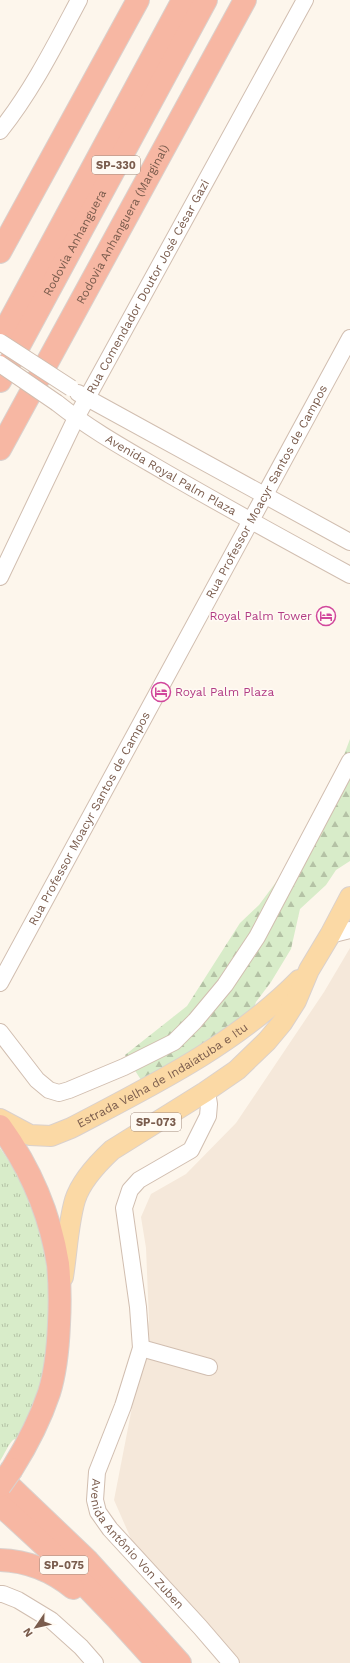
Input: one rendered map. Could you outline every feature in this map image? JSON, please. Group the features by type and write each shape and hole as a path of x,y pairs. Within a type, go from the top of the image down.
{"highway":[{"path":"0,252 138,0"},
{"name":"Rodovia Anhanguera","path":"0,339 183,0"},
{"name":"Rodovia Anhanguera","path":"0,381 206,0"},
{"name":"Rodovia Anhanguera (Marginal)","path":"0,449 245,0"},
{"path":"0,1126 19,1156 40,1198 58,1264 60,1305 58,1350 49,1393 37,1424 24,1450 3,1479"},
{"name":"SP-075","path":"3,1479 88,1561 180,1663"},
{"name":"SP-075","path":"0,1505 60,1561 126,1628 157,1663"},
{"path":"0,1560 16,1561 36,1566 50,1572 64,1580 94,1606 126,1628"}],"main road":[{"name":"Estrada Velha de Indaiatuba e Itu","path":"60,1305 76,1199 82,1185 98,1162 112,1150 237,1070 252,1056 282,1023 296,1001 309,970 350,897"},
{"name":"Estrada Velha de Indaiatuba e Itu","path":"0,1119 30,1135 51,1136 71,1128 207,1053 231,1037 282,997 309,970"},
{"path":"207,1053 203,1066 204,1075 211,1087"}],"street":[{"path":"0,131 18,109 79,0"},
{"name":"Rua Comendador Doutor José César Gazi","path":"0,577 76,418 305,0"},
{"path":"0,112 18,109"},
{"name":"Rua Professor Moacyr Santos de Campos","path":"0,983 350,338"},
{"path":"0,342 87,398 350,542"},
{"name":"Avenida Royal Palm Plaza","path":"0,364 57,403 76,418 113,442 251,522 350,575"},
{"path":"0,1032 37,1080 49,1090 59,1093 124,1067 174,1042 195,1021 224,985 257,937 350,761"},
{"path":"330,935 350,930"},
{"name":"Avenida Antônio Von Zuben","path":"211,1087 208,1116 191,1150 139,1180 130,1190 124,1208 138,1307 140,1348 123,1406 97,1472 95,1500 98,1512 110,1529 231,1663"},
{"path":"140,1348 209,1367"},
{"path":"0,1594 18,1600 51,1620 81,1647 95,1663"}],"shaded area":[{"path":"350,948 350,1663 240,1663 135,1548 114,1500 149,1320 146,1248 141,1217 151,1194 186,1174 236,1123 324,992"}],"green space":[{"path":"350,739 350,861 336,870 326,885 300,909 291,949 271,982 256,1002 250,1019 143,1083 125,1055 187,1006 240,923 259,905 303,846 336,776"},
{"path":"0,1148 18,1176 31,1207 41,1240 48,1274 50,1308 48,1342 43,1376 33,1407 22,1432 18,1438 11,1442 0,1461"}],"place":[{"name":"Royal Palm Tower","path":"326,616"},
{"name":"Royal Palm Plaza","path":"161,692"}]}
